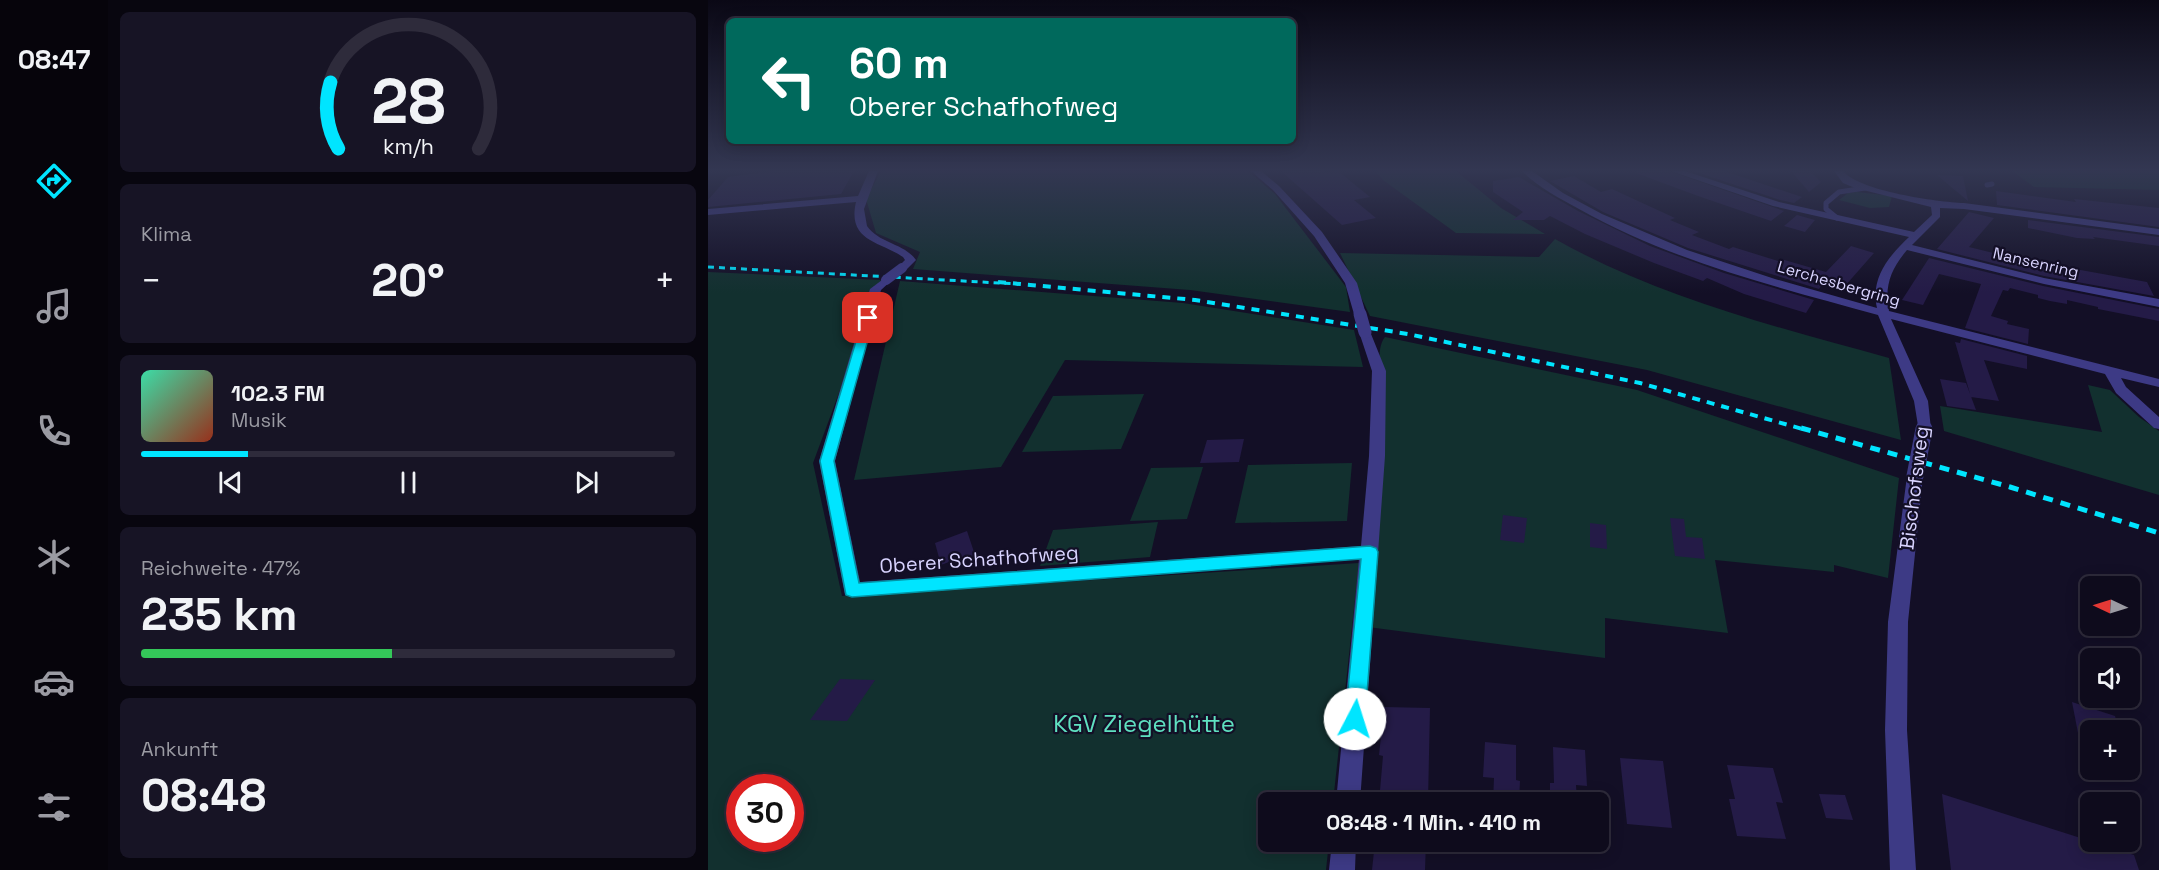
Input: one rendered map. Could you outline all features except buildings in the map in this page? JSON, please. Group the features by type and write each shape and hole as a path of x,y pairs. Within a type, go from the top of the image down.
{"street":[{"name":"Oberer Schafhofweg","path":"859,212 859,222 867,234 907,255 911,260 876,289 827,461 852,590 1370,552"},
{"path":"1298,212 1318,234 1351,283 1379,371 1377,456 1349,792"},
{"name":"Lerchesbergring","path":"1592,212 1657,241 1753,275 1885,313 2159,383"},
{"path":"1809,212 1917,236"},
{"name":"Bischofsweg","path":"1903,870 1896,729 1898,622 1924,429 1921,399 1895,345 1880,289 1889,267 1937,215 1936,212"},
{"path":"2006,212 2159,232"},
{"name":"Nansenring","path":"1906,247 2021,276 2159,303"},
{"path":"2110,372 2121,390 2159,425"},
{"path":"1342,870 1343,852"}],"lane":[{"path":"1828,212 1837,218"}],"green space":[{"path":"870,212 1288,212 1346,287 1350,312 1190,290 913,269 920,252 876,233"},
{"path":"1427,212 1507,212 1545,234 1456,233"},
{"path":"1555,239 1635,278 1718,309 1889,358 1901,440 1647,370 1370,316 1340,253 1539,257"},
{"name":"KGV Ziegelhütte","path":"708,272 881,280 813,463 842,596 1359,563 1334,792 1258,792 1258,852 1328,852 1326,870 708,870"},
{"path":"900,281 1183,303 1354,330 1363,367 1065,360 1001,467 854,480"},
{"path":"1385,337 1637,390 1899,478 1888,578 1834,565 1834,572 1715,560 1728,633 1605,618 1605,658 1368,627 1381,383 1380,352"},
{"path":"2088,385 2110,390 2139,417 2159,431 2159,495 1944,431 1940,406 2102,432"},
{"path":"1144,394 1121,449 1022,452 1053,396"},
{"path":"1352,463 1347,521 1235,523 1248,465"},
{"path":"1203,467 1187,519 1130,521 1151,468"},
{"path":"1158,522 1150,557 1040,566 1053,530"}],"railway":[{"path":"708,267 1018,284"},
{"path":"998,282 1195,300 1408,334 1640,383 1806,430"},
{"path":"1801,428 2010,487 2159,533"}],"route":[{"path":"868,318 827,461 852,590 1370,552 1355,719"}]}
